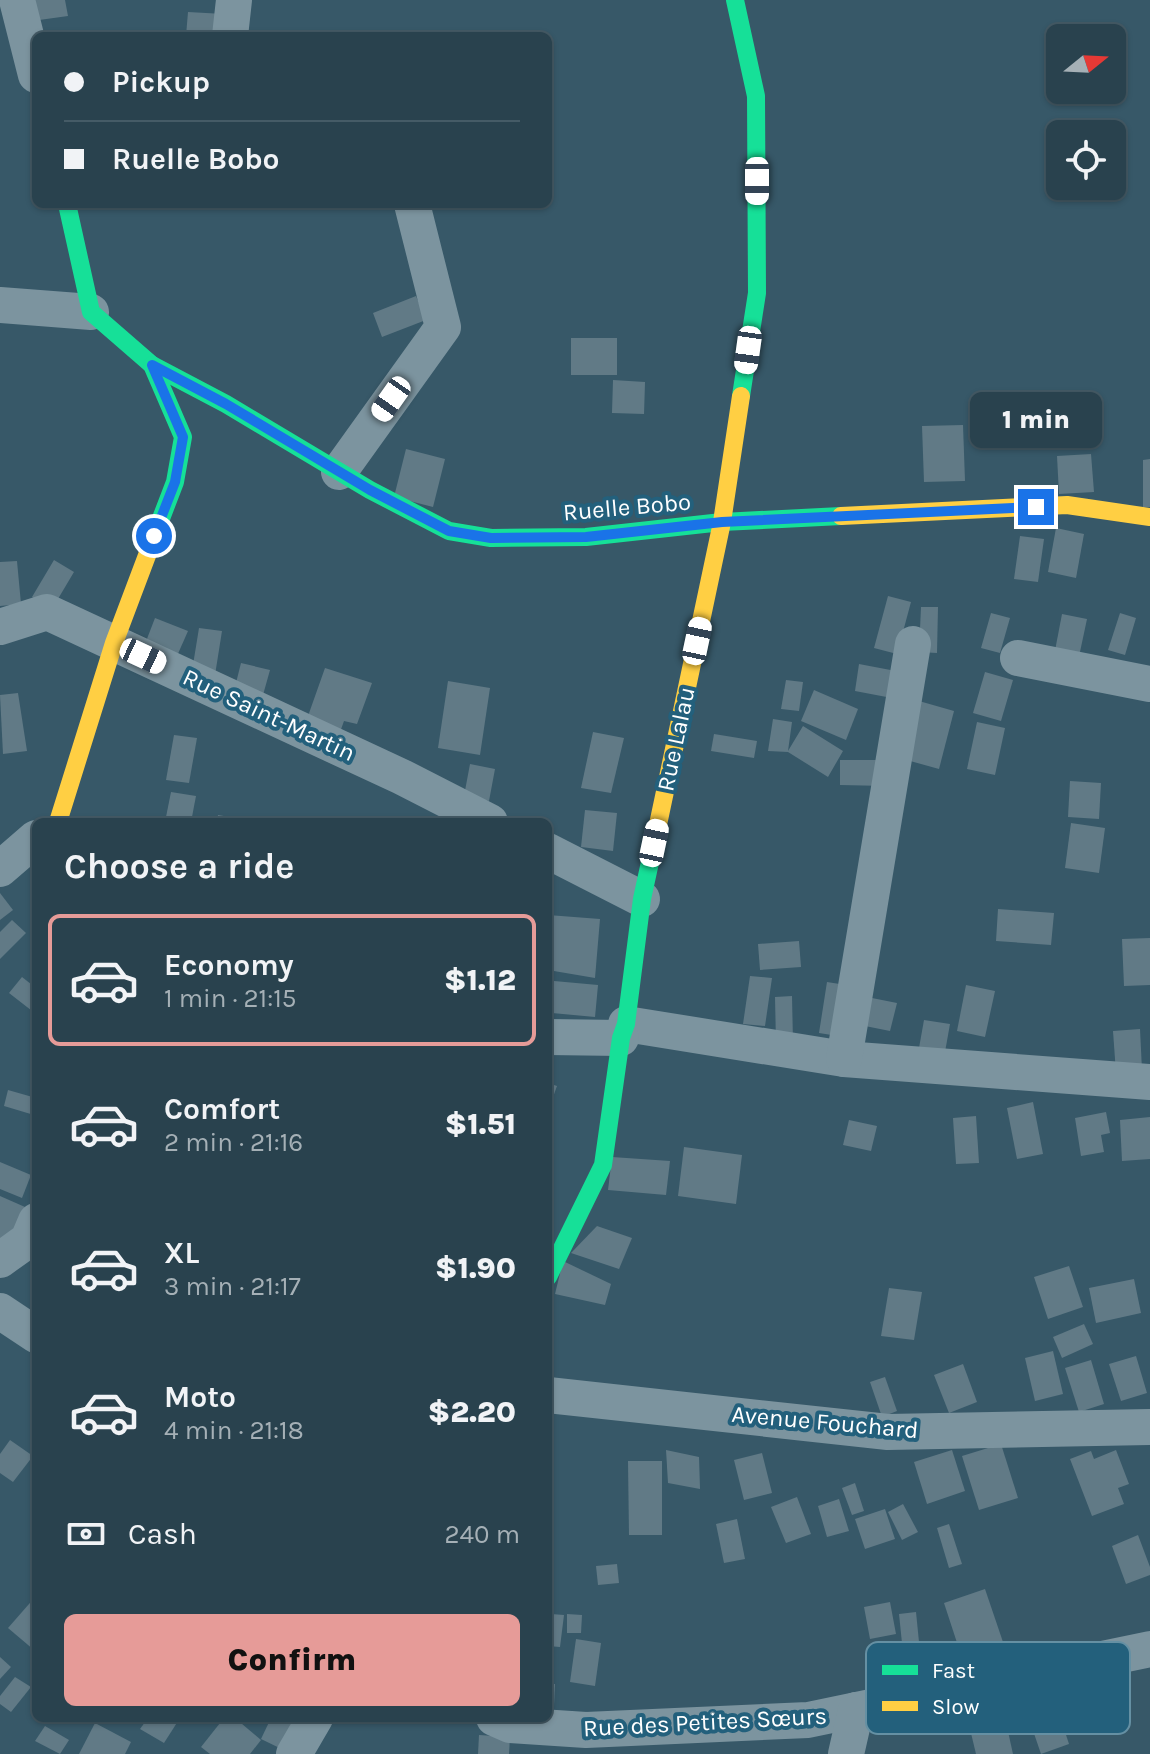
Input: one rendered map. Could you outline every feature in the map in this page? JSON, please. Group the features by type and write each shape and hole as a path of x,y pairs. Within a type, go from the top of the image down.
{"street":[{"path":"17,0 32,59"},
{"path":"230,32 234,0"},
{"name":"Rue Lalau","path":"552,1269 603,1165 642,899 722,522 757,293 756,96 735,0"},
{"path":"53,818 114,643 175,482 183,437 152,365 91,312 68,208"},
{"path":"339,472 443,327 413,208"},
{"path":"0,305 91,312"},
{"name":"Ruelle Bobo","path":"152,365 449,531 491,538 586,537 722,522 1067,505 1150,517"},
{"name":"Rue Saint-Martin","path":"0,627 47,612 402,777 482,818"},
{"path":"844,1059 913,644"},
{"path":"1018,658 1150,684"},
{"path":"0,869 32,841"},
{"path":"552,853 642,899"},
{"path":"552,1037 624,1031 844,1059 1150,1082"},
{"path":"0,1260 28,1240 32,1230"},
{"path":"0,1311 32,1332"},
{"name":"Avenue Fouchard","path":"552,1395 888,1432 1150,1427"},
{"name":"Rue des Petites Sœurs","path":"1130,1653 1150,1649"},
{"name":"Rue des Petites Sœurs","path":"503,1722 586,1730 808,1720 866,1708"},
{"path":"846,1754 856,1710"},
{"path":"294,1754 313,1722"}],"building":[{"path":"29,0 65,0 68,16 32,21"},
{"path":"188,12 224,14 222,32 186,32"},
{"path":"416,296 426,320 382,337 373,313"},
{"path":"571,338 617,338 617,375 571,375"},
{"path":"613,380 645,382 644,414 612,413"},
{"path":"1046,416 1095,416 1096,447 1046,448"},
{"path":"963,425 965,481 924,482 922,426"},
{"path":"406,449 445,459 433,507 394,497"},
{"path":"1091,454 1094,492 1059,494 1057,456"},
{"path":"1150,459 1150,507 1143,507 1143,460"},
{"path":"1056,528 1084,534 1076,578 1048,572"},
{"path":"1020,536 1044,539 1038,582 1014,579"},
{"path":"54,560 74,572 52,609 32,597"},
{"path":"17,561 21,604 0,606 0,562"},
{"path":"888,596 911,602 897,654 874,648"},
{"path":"921,607 938,607 937,653 919,652"},
{"path":"991,613 1010,618 1000,653 981,648"},
{"path":"1120,613 1136,618 1125,655 1108,650"},
{"path":"1062,614 1087,619 1077,666 1053,661"},
{"path":"155,618 188,631 177,656 145,644"},
{"path":"199,628 222,631 215,675 192,671"},
{"path":"241,663 270,670 261,702 233,695"},
{"path":"859,664 901,672 897,699 855,691"},
{"path":"325,668 372,683 357,724 344,721 339,735 308,716"},
{"path":"985,672 1013,680 1001,721 973,713"},
{"path":"786,680 803,682 799,711 781,709"},
{"path":"448,681 490,688 480,755 438,748"},
{"path":"814,690 858,709 846,740 801,721"},
{"path":"18,693 27,751 3,754 0,695"},
{"path":"919,701 954,711 939,769 903,759"},
{"path":"773,719 792,722 788,751 803,726 843,751 828,777 788,752 768,751"},
{"path":"977,722 1005,728 995,775 967,769"},
{"path":"593,732 624,738 611,793 581,788"},
{"path":"714,734 757,741 754,758 711,751"},
{"path":"174,735 197,738 189,783 166,780"},
{"path":"840,760 886,760 886,786 840,785"},
{"path":"470,764 495,769 489,801 464,796"},
{"path":"1070,781 1101,783 1099,819 1068,817"},
{"path":"171,792 196,796 192,818 166,818"},
{"path":"585,810 617,813 613,851 581,847"},
{"path":"1071,823 1105,828 1099,873 1065,868"},
{"path":"0,893 13,910 0,920"},
{"path":"998,909 1054,913 1051,945 996,941"},
{"path":"552,915 600,919 595,978 552,971"},
{"path":"12,920 26,933 0,959 0,932"},
{"path":"1150,938 1150,985 1124,986 1122,939"},
{"path":"799,941 801,967 760,970 758,944"},
{"path":"750,976 772,978 765,1026 743,1024"},
{"path":"22,977 32,985 32,1011 9,993"},
{"path":"554,981 598,985 595,1017 552,1013"},
{"path":"827,982 846,985 838,1036 819,1033"},
{"path":"966,985 995,991 985,1037 957,1031"},
{"path":"792,996 793,1042 776,1043 775,997"},
{"path":"862,996 897,1003 890,1031 855,1024"},
{"path":"924,1020 950,1024 945,1052 919,1048"},
{"path":"1140,1029 1142,1070 1116,1073 1113,1031"},
{"path":"8,1090 32,1097 32,1114 4,1106"},
{"path":"1033,1102 1043,1154 1017,1159 1007,1108"},
{"path":"1106,1112 1110,1133 1101,1135 1104,1152 1081,1156 1075,1118"},
{"path":"976,1116 979,1163 956,1164 953,1118"},
{"path":"1150,1117 1150,1159 1122,1161 1120,1120"},
{"path":"849,1120 877,1126 871,1151 843,1145"},
{"path":"684,1147 742,1155 736,1204 678,1196"},
{"path":"612,1157 670,1161 666,1195 608,1190"},
{"path":"0,1162 31,1175 22,1198 0,1189"},
{"path":"0,1196 25,1207 4,1252 0,1250"},
{"path":"597,1226 632,1238 619,1269 571,1253"},
{"path":"563,1261 611,1284 605,1305 555,1294"},
{"path":"1069,1266 1083,1307 1048,1319 1034,1277"},
{"path":"1134,1279 1141,1313 1096,1323 1089,1288"},
{"path":"889,1288 922,1292 914,1340 881,1336"},
{"path":"1084,1324 1093,1344 1062,1358 1053,1337"},
{"path":"1053,1351 1063,1394 1035,1401 1025,1358"},
{"path":"1136,1356 1147,1393 1121,1401 1109,1364"},
{"path":"1091,1360 1104,1404 1079,1412 1065,1368"},
{"path":"963,1364 977,1402 949,1413 934,1375"},
{"path":"885,1377 897,1411 882,1417 870,1382"},
{"path":"10,1440 32,1457 13,1482 0,1473 0,1454"},
{"path":"1001,1444 1018,1498 979,1510 962,1456"},
{"path":"666,1450 699,1457 700,1489 668,1483"},
{"path":"952,1450 965,1491 927,1504 914,1462"},
{"path":"1116,1450 1129,1484 1118,1488 1124,1504 1092,1516 1070,1459 1091,1451 1094,1459"},
{"path":"762,1453 772,1493 744,1500 734,1460"},
{"path":"628,1461 662,1461 662,1535 629,1535"},
{"path":"855,1483 864,1511 852,1515 842,1488"},
{"path":"797,1497 811,1534 786,1543 771,1507"},
{"path":"839,1499 849,1531 827,1537 818,1506"},
{"path":"903,1504 918,1532 902,1540 888,1512"},
{"path":"885,1509 895,1539 865,1549 855,1519"},
{"path":"737,1519 745,1559 724,1563 716,1524"},
{"path":"949,1524 962,1564 949,1568 937,1528"},
{"path":"1138,1535 1150,1575 1126,1584 1112,1546"},
{"path":"617,1564 619,1583 598,1585 596,1566"},
{"path":"985,1589 1003,1642 957,1642 944,1603"},
{"path":"32,1601 32,1648 8,1628"},
{"path":"890,1602 896,1634 870,1639 864,1607"},
{"path":"916,1612 919,1642 902,1642 899,1614"},
{"path":"552,1614 564,1615 560,1647 552,1646"},
{"path":"567,1614 582,1615 581,1633 567,1633"},
{"path":"576,1639 601,1643 595,1686 570,1682"},
{"path":"0,1657 11,1667 0,1679"},
{"path":"15,1677 31,1687 11,1712 0,1704 0,1696"},
{"path":"552,1684 555,1684 552,1706"},
{"path":"145,1722 177,1722 164,1743 140,1729"},
{"path":"221,1722 240,1722 261,1740 250,1754 210,1754 201,1747"},
{"path":"269,1722 302,1722 292,1754 261,1739"},
{"path":"95,1723 131,1742 125,1754 79,1754"},
{"path":"45,1726 69,1740 60,1754 35,1741"},
{"path":"971,1734 1009,1734 1013,1754 976,1754"},
{"path":"1034,1734 1066,1734 1069,1744 1041,1754"},
{"path":"479,1735 510,1737 509,1754 478,1754"}],"traffic: fast":[{"path":"735,0 756,96 757,293 741,396"},
{"path":"68,208 91,312 152,365 183,437 175,482 157,529"},
{"path":"152,365 226,404 370,490 449,531 491,538 586,537 722,522 841,516"},
{"path":"552,1269 603,1165 642,899 652,853"}],"traffic: slow":[{"path":"652,853 722,522 741,396"},
{"path":"841,516 1067,505 1150,517"},
{"path":"59,818 114,643 157,529"}],"route":[{"path":"154,536 175,482 183,437 152,365 226,404 370,490 449,531 491,538 586,537 722,522 1036,507"}]}
